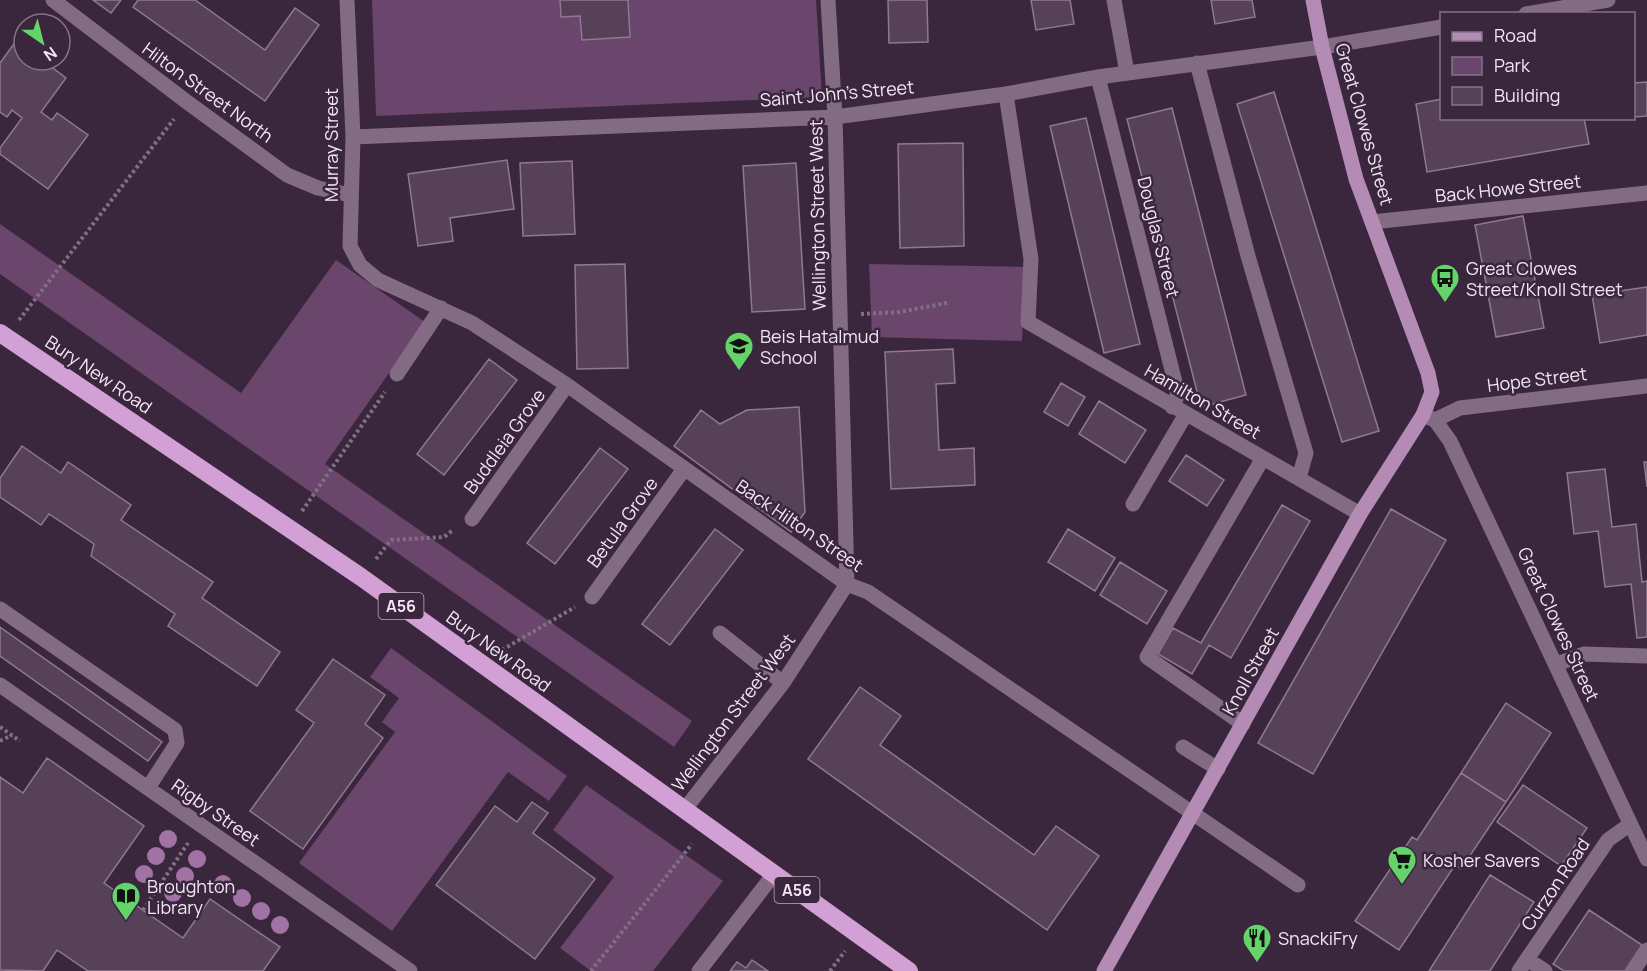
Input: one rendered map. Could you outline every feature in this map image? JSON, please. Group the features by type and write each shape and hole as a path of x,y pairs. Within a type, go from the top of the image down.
{"highway":[{"name":"Bury New Road","path":"4,335 361,577 909,971"}],"main road":[{"name":"Great Clowes Street","path":"1313,0 1322,47 1356,179 1428,373 1432,392"},
{"name":"Knoll Street","path":"1104,971 1360,514 1429,418 1432,392"}],"street":[{"name":"Hilton Street North","path":"53,0 187,102 288,174 318,188 350,195"},
{"name":"Murray Street","path":"347,0 352,137 350,246 360,265 378,280"},
{"name":"Wellington Street West","path":"685,809 783,683 847,584 835,117 828,0"},
{"path":"1114,0 1126,73"},
{"path":"1538,12 1608,0"},
{"name":"Saint John's Street","path":"352,137 835,117 1006,94 1098,77 1322,47 1440,27"},
{"path":"1197,63 1248,256 1306,453 1299,478"},
{"name":"Douglas Street","path":"1098,77 1178,393 1172,407"},
{"name":"Hamilton Street","path":"1006,94 1031,259 1028,322 1360,514"},
{"name":"Back Howe Street","path":"1372,222 1647,193"},
{"name":"Back Hilton Street","path":"378,280 472,323 567,385 847,584 868,592 1298,885"},
{"path":"397,374 441,308"},
{"name":"Buddleia Grove","path":"472,519 567,385"},
{"name":"Hope Street","path":"1429,418 1460,408 1647,386"},
{"path":"1133,504 1186,414"},
{"name":"Great Clowes Street","path":"1429,418 1450,441 1647,859"},
{"path":"1243,724 1147,657 1263,458"},
{"name":"Betula Grove","path":"592,597 684,469"},
{"path":"0,609 175,729 177,743 148,788"},
{"path":"720,633 783,683"},
{"path":"1557,664 1584,654 1647,657"},
{"name":"Rigby Street","path":"0,685 410,971"},
{"path":"1183,747 1218,769"},
{"name":"Curzon Road","path":"1523,965 1608,840 1629,825"},
{"path":"699,971 774,874"},
{"path":"1633,971 1647,950"},
{"path":"1523,965 1545,971"}],"path":[{"path":"4,335 187,102"},
{"path":"839,314 899,312 947,303"},
{"path":"289,529 397,374"},
{"path":"361,577 391,540 444,537 472,519"},
{"path":"480,664 592,597"},
{"path":"0,727 20,741"},
{"path":"0,741 12,735"},
{"path":"591,971 707,824"},
{"path":"142,910 201,825"}],"green space":[{"path":"372,0 816,0 822,97 376,116"},
{"path":"0,224 241,393 336,260 425,322 325,464 692,721 674,747 0,274"},
{"path":"869,264 1025,267 1022,341 872,337"},
{"path":"391,648 567,776 549,801 508,772 392,931 299,863 395,732 382,722 399,698 370,677"},
{"path":"586,785 723,881 653,971 591,971 560,948 614,877 553,830"}],"building":[{"path":"93,0 121,0 111,13"},
{"path":"138,0 195,0 265,50 295,8 319,25 265,101 133,7"},
{"path":"560,0 628,0 630,37 582,40 580,16 561,17"},
{"path":"888,0 927,0 928,42 889,43"},
{"path":"1031,0 1070,0 1074,24 1036,30"},
{"path":"1211,0 1252,0 1255,17 1215,24"},
{"path":"12,46 12,72 58,72 66,78 41,112 52,120 57,113 88,135 48,189 0,154 0,148 22,118 12,110 7,117 0,112 0,63"},
{"path":"1647,82 1647,116 1635,117 1635,83"},
{"path":"1274,92 1379,431 1342,442 1237,104"},
{"path":"1440,99 1440,120 1584,120 1589,144 1427,172 1416,104"},
{"path":"1172,108 1246,395 1201,407 1127,119"},
{"path":"1086,118 1140,344 1104,353 1050,126"},
{"path":"963,143 964,246 900,248 898,144"},
{"path":"507,160 514,209 450,218 453,241 418,246 408,174"},
{"path":"572,161 575,234 523,236 520,163"},
{"path":"796,163 805,309 752,312 743,166"},
{"path":"1523,216 1544,328 1496,337 1475,225"},
{"path":"625,264 628,368 577,369 575,265"},
{"path":"1647,287 1647,335 1600,343 1592,295"},
{"path":"953,349 955,383 936,384 939,450 974,448 975,485 891,489 885,352"},
{"path":"489,359 517,380 444,475 417,454"},
{"path":"1061,383 1085,397 1068,426 1044,412"},
{"path":"1099,401 1146,430 1125,463 1079,434"},
{"path":"799,407 805,512 791,532 674,446 701,410 720,424 747,410"},
{"path":"22,446 61,473 68,462 131,505 121,520 213,582 202,598 280,652 257,686 168,626 175,614 91,556 94,544 49,514 41,525 0,497 0,478"},
{"path":"600,448 628,469 555,564 527,543"},
{"path":"1186,455 1224,480 1207,506 1169,481"},
{"path":"1644,462 1647,462 1647,487"},
{"path":"1605,469 1612,527 1636,524 1642,582 1647,581 1647,637 1637,638 1631,584 1605,587 1598,531 1574,534 1567,473"},
{"path":"1282,505 1310,521 1231,658 1209,645 1192,674 1158,654 1173,628 1201,643"},
{"path":"1391,509 1446,540 1313,774 1258,743"},
{"path":"715,529 743,550 670,645 642,624"},
{"path":"1068,529 1115,558 1095,591 1048,562"},
{"path":"1120,562 1167,591 1147,624 1100,595"},
{"path":"0,627 162,742 148,761 0,656"},
{"path":"333,659 385,695 365,724 383,738 303,849 250,811 314,723 296,710"},
{"path":"860,687 901,716 880,745 1034,855 1056,826 1099,856 1047,930 808,759"},
{"path":"1506,703 1551,733 1506,802 1461,773"},
{"path":"47,758 144,826 104,883 183,938 210,899 280,947 263,971 88,971 57,950 43,971 0,970 0,777 23,793"},
{"path":"1461,773 1506,802 1461,869 1455,865 1399,950 1355,921 1412,837 1417,840"},
{"path":"1523,785 1587,828 1561,866 1497,822"},
{"path":"532,802 548,813 533,833 595,879 535,959 436,885 495,806 517,822"},
{"path":"1490,875 1534,902 1490,971 1429,971"},
{"path":"1589,910 1642,945 1625,971 1564,971 1553,964"},
{"path":"752,960 768,971 730,971 737,962 746,968"}],"place":[{"name":"Great Clowes Street/Knoll Street","path":"1445,304"},
{"name":"Beis Hatalmud School","path":"739,372"},
{"name":"Kosher Savers","path":"1402,886"},
{"name":"Broughton Library","path":"126,922"},
{"name":"SnackiFry","path":"1257,964"}]}
